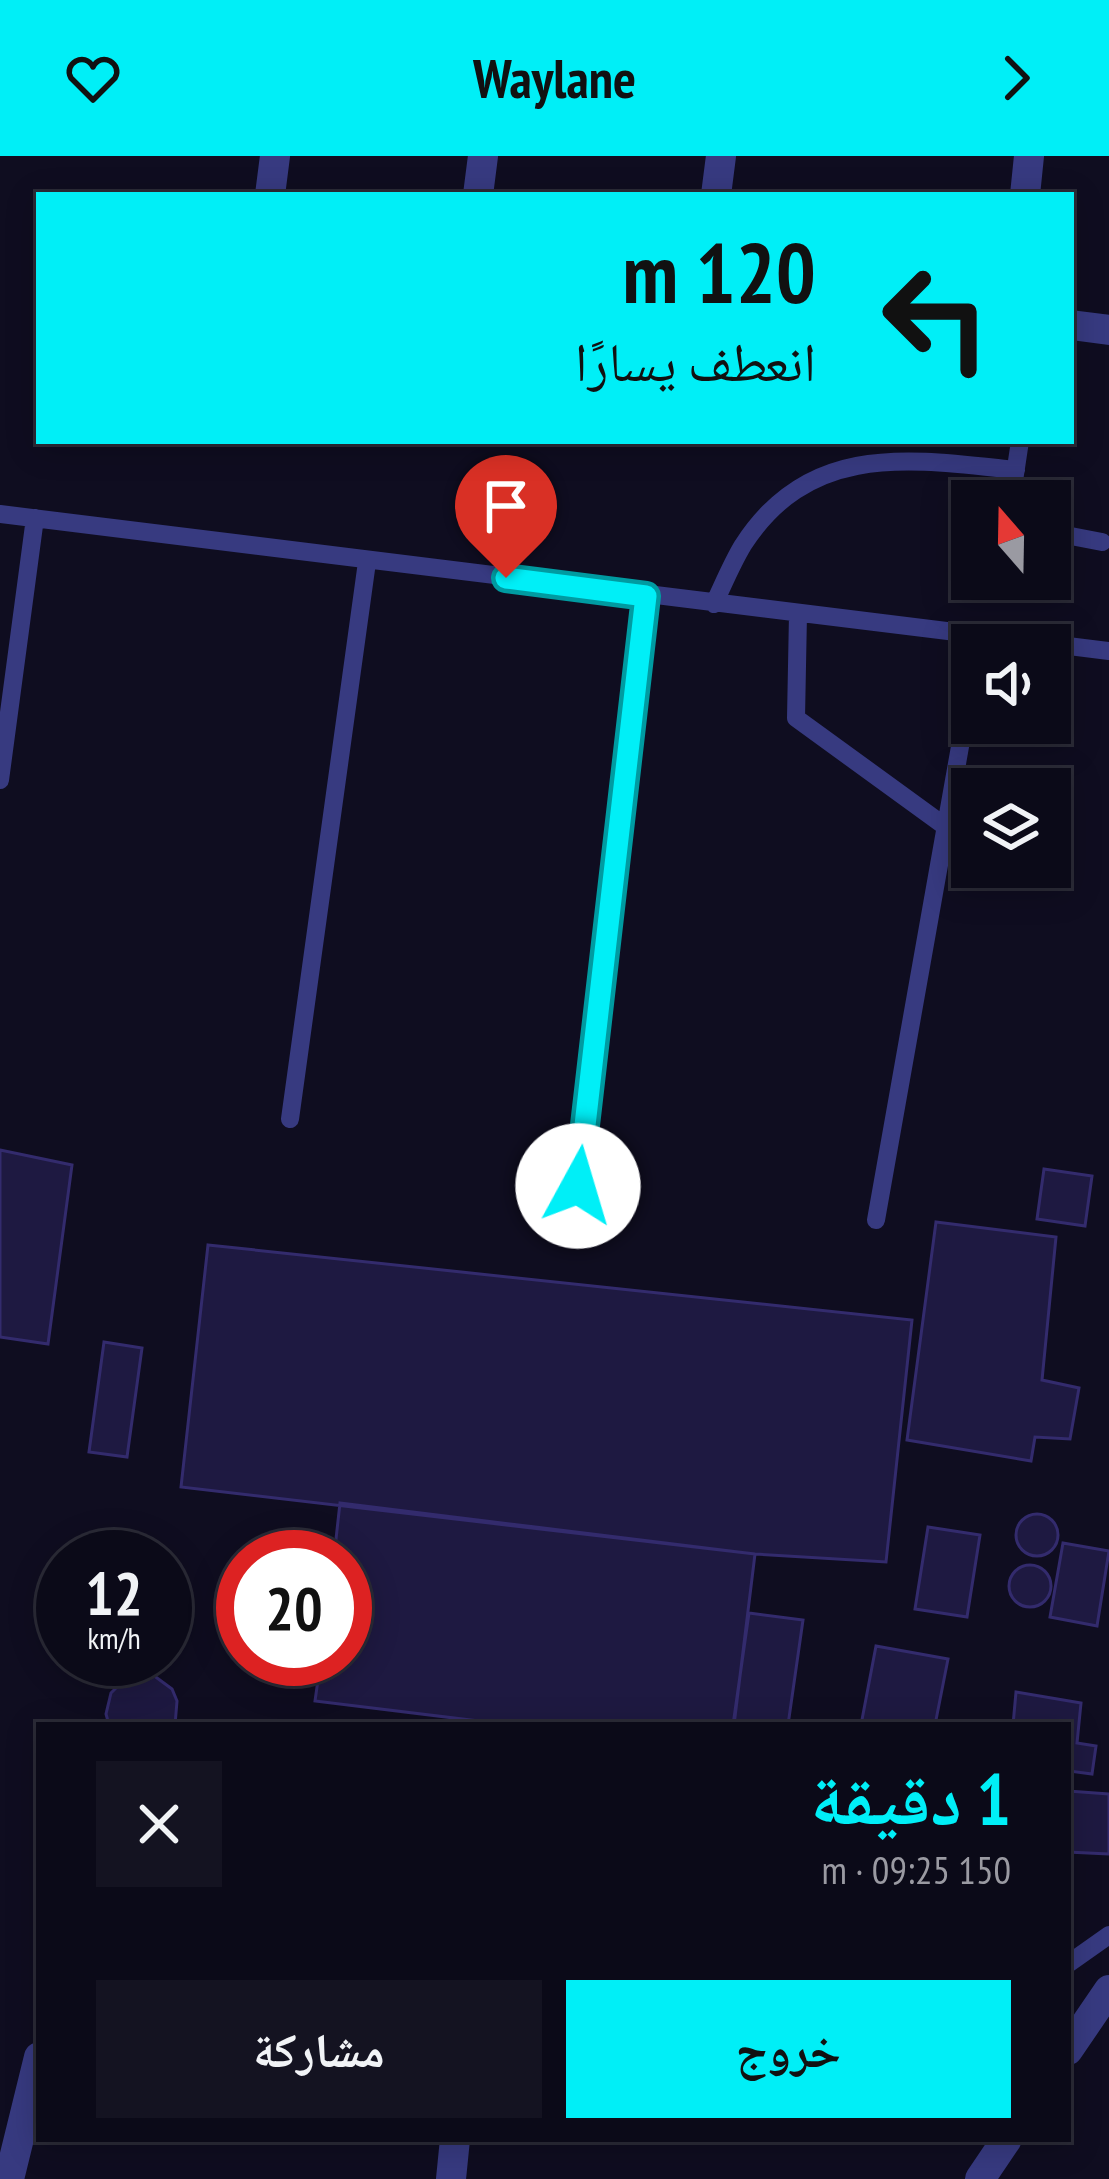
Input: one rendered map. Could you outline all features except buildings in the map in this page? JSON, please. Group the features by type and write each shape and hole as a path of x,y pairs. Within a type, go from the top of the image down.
{"street":[{"path":"270,192 275,156"},
{"path":"478,192 483,156"},
{"path":"716,192 721,156"},
{"path":"1025,192 1029,156"},
{"path":"1074,325 1109,330"},
{"path":"1071,2046 1109,1990"},
{"path":"10,2179 36,2070"},
{"path":"451,2179 455,2142"},
{"path":"980,2179 1005,2142"}],"lane":[{"path":"1017,480 1019,444"},
{"path":"714,604 744,544 772,512 793,492 833,471 872,460 912,459 1016,470"},
{"path":"0,514 951,637"},
{"path":"0,780 35,518"},
{"path":"1071,536 1102,542"},
{"path":"290,1120 367,562"},
{"path":"578,1186 646,596"},
{"path":"798,614 796,718 946,827"},
{"path":"1071,648 1109,651"},
{"path":"876,1220 961,744"},
{"path":"1071,1962 1109,1935"}],"route":[{"path":"506,578 646,596 578,1186"}]}
